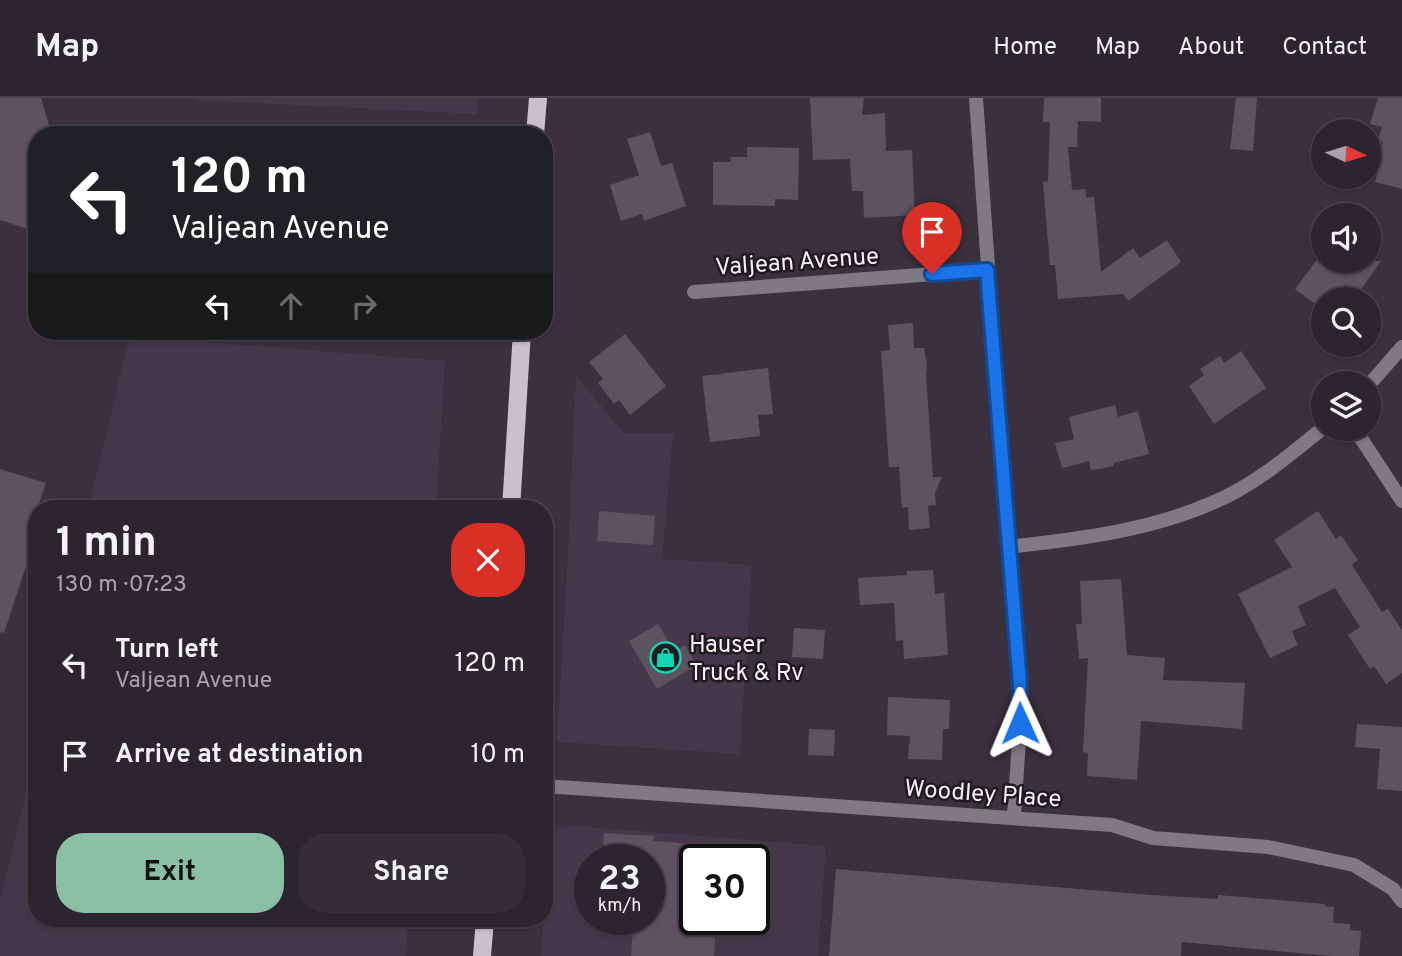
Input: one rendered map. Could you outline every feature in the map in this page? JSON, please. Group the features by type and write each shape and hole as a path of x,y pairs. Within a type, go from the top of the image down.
{"main road":[{"path":"536,126 538,98"},
{"path":"512,500 521,340"},
{"path":"482,956 484,927"}],"street":[{"path":"976,98 1020,685 1014,817"},
{"name":"Valjean Avenue","path":"694,292 987,270"},
{"path":"1381,371 1402,347"},
{"path":"1008,547 1075,540 1169,519 1213,503 1255,480 1311,438"},
{"path":"1363,441 1402,501"},
{"name":"Woodley Place","path":"553,787 1112,825 1153,838 1268,848 1354,865 1393,889 1402,901"}],"shaded area":[{"path":"194,98 478,98 477,114"},
{"path":"129,340 180,340 445,361 437,500 90,500"},
{"path":"576,376 624,433 673,433 662,559 752,565 740,754 557,742"},
{"path":"28,784 28,927 408,927 406,956 0,956 0,901"},
{"path":"573,826 826,846 818,956 541,956 543,927 553,927 553,834 558,828"}],"building":[{"path":"0,98 41,98 49,126 28,126 28,229 0,220"},
{"path":"810,98 864,98 862,115 885,113 886,151 912,150 915,215 864,218 863,191 852,191 850,159 813,160"},
{"path":"1044,98 1101,98 1101,122 1078,121 1077,147 1068,147 1072,190 1085,189 1086,198 1094,197 1101,272 1133,248 1140,258 1167,240 1181,262 1128,301 1123,294 1058,299 1055,265 1050,265 1043,182 1048,181 1050,122 1043,122"},
{"path":"1236,98 1257,98 1253,151 1230,149"},
{"path":"1378,98 1402,98 1402,189 1381,184 1381,119 1372,119"},
{"path":"650,132 661,166 672,163 686,206 644,221 642,214 621,221 610,185 639,175 627,139"},
{"path":"747,147 799,148 798,200 775,199 775,206 713,205 713,162 731,162 731,157 747,157"},
{"path":"1311,268 1311,273 1372,273 1363,287 1311,287 1311,301 1295,289"},
{"path":"913,323 914,348 924,348 927,364 933,477 942,477 935,493 936,505 928,506 930,528 909,530 908,507 902,508 899,467 889,467 881,351 890,350 888,325"},
{"path":"625,334 666,386 630,415 619,400 614,404 598,383 603,379 589,362"},
{"path":"1241,351 1266,388 1214,424 1189,386 1204,375 1200,369 1220,356 1224,363"},
{"path":"768,368 773,414 758,415 760,436 710,442 702,376"},
{"path":"1115,405 1118,417 1138,411 1149,454 1105,468 1091,470 1089,461 1062,468 1055,443 1074,439 1069,417"},
{"path":"0,469 46,483 40,500 28,500 28,560 4,633 0,632"},
{"path":"599,511 655,516 653,545 597,541"},
{"path":"1318,511 1336,539 1341,535 1358,560 1352,565 1382,612 1388,609 1402,630 1402,673 1386,684 1374,666 1370,669 1348,635 1360,627 1335,588 1298,606 1306,625 1292,631 1298,645 1270,658 1238,594 1292,567 1274,540"},
{"path":"933,570 935,594 944,593 948,655 904,659 903,640 896,641 894,603 860,605 858,578 907,575 907,571"},
{"path":"1121,579 1127,655 1165,658 1163,680 1245,683 1242,729 1141,721 1137,780 1087,776 1088,753 1083,752 1088,658 1079,659 1076,624 1082,624 1080,581"},
{"name":"Hauser Truck & Rv","path":"658,624 674,651 685,645 697,665 657,689 629,641"},
{"path":"794,628 825,630 823,659 792,657"},
{"path":"888,697 950,700 949,729 943,729 942,760 908,759 910,736 887,735"},
{"path":"1357,724 1402,727 1402,791 1377,789 1380,749 1355,747"},
{"path":"809,729 835,730 834,756 808,755"},
{"path":"604,833 654,836 653,841 695,844 679,844 679,935 715,935 714,956 631,956 632,935 665,935 665,844 603,844"},
{"path":"836,869 1151,895 1218,899 1218,895 1325,904 1324,906 1334,907 1333,923 1350,924 1350,930 1361,931 1359,956 1330,956 1182,942 1181,956 829,956"}],"place":[{"name":"Hauser Truck & Rv","path":"666,658"}],"route":[{"path":"932,274 987,270 1020,685 1020,723"}]}
